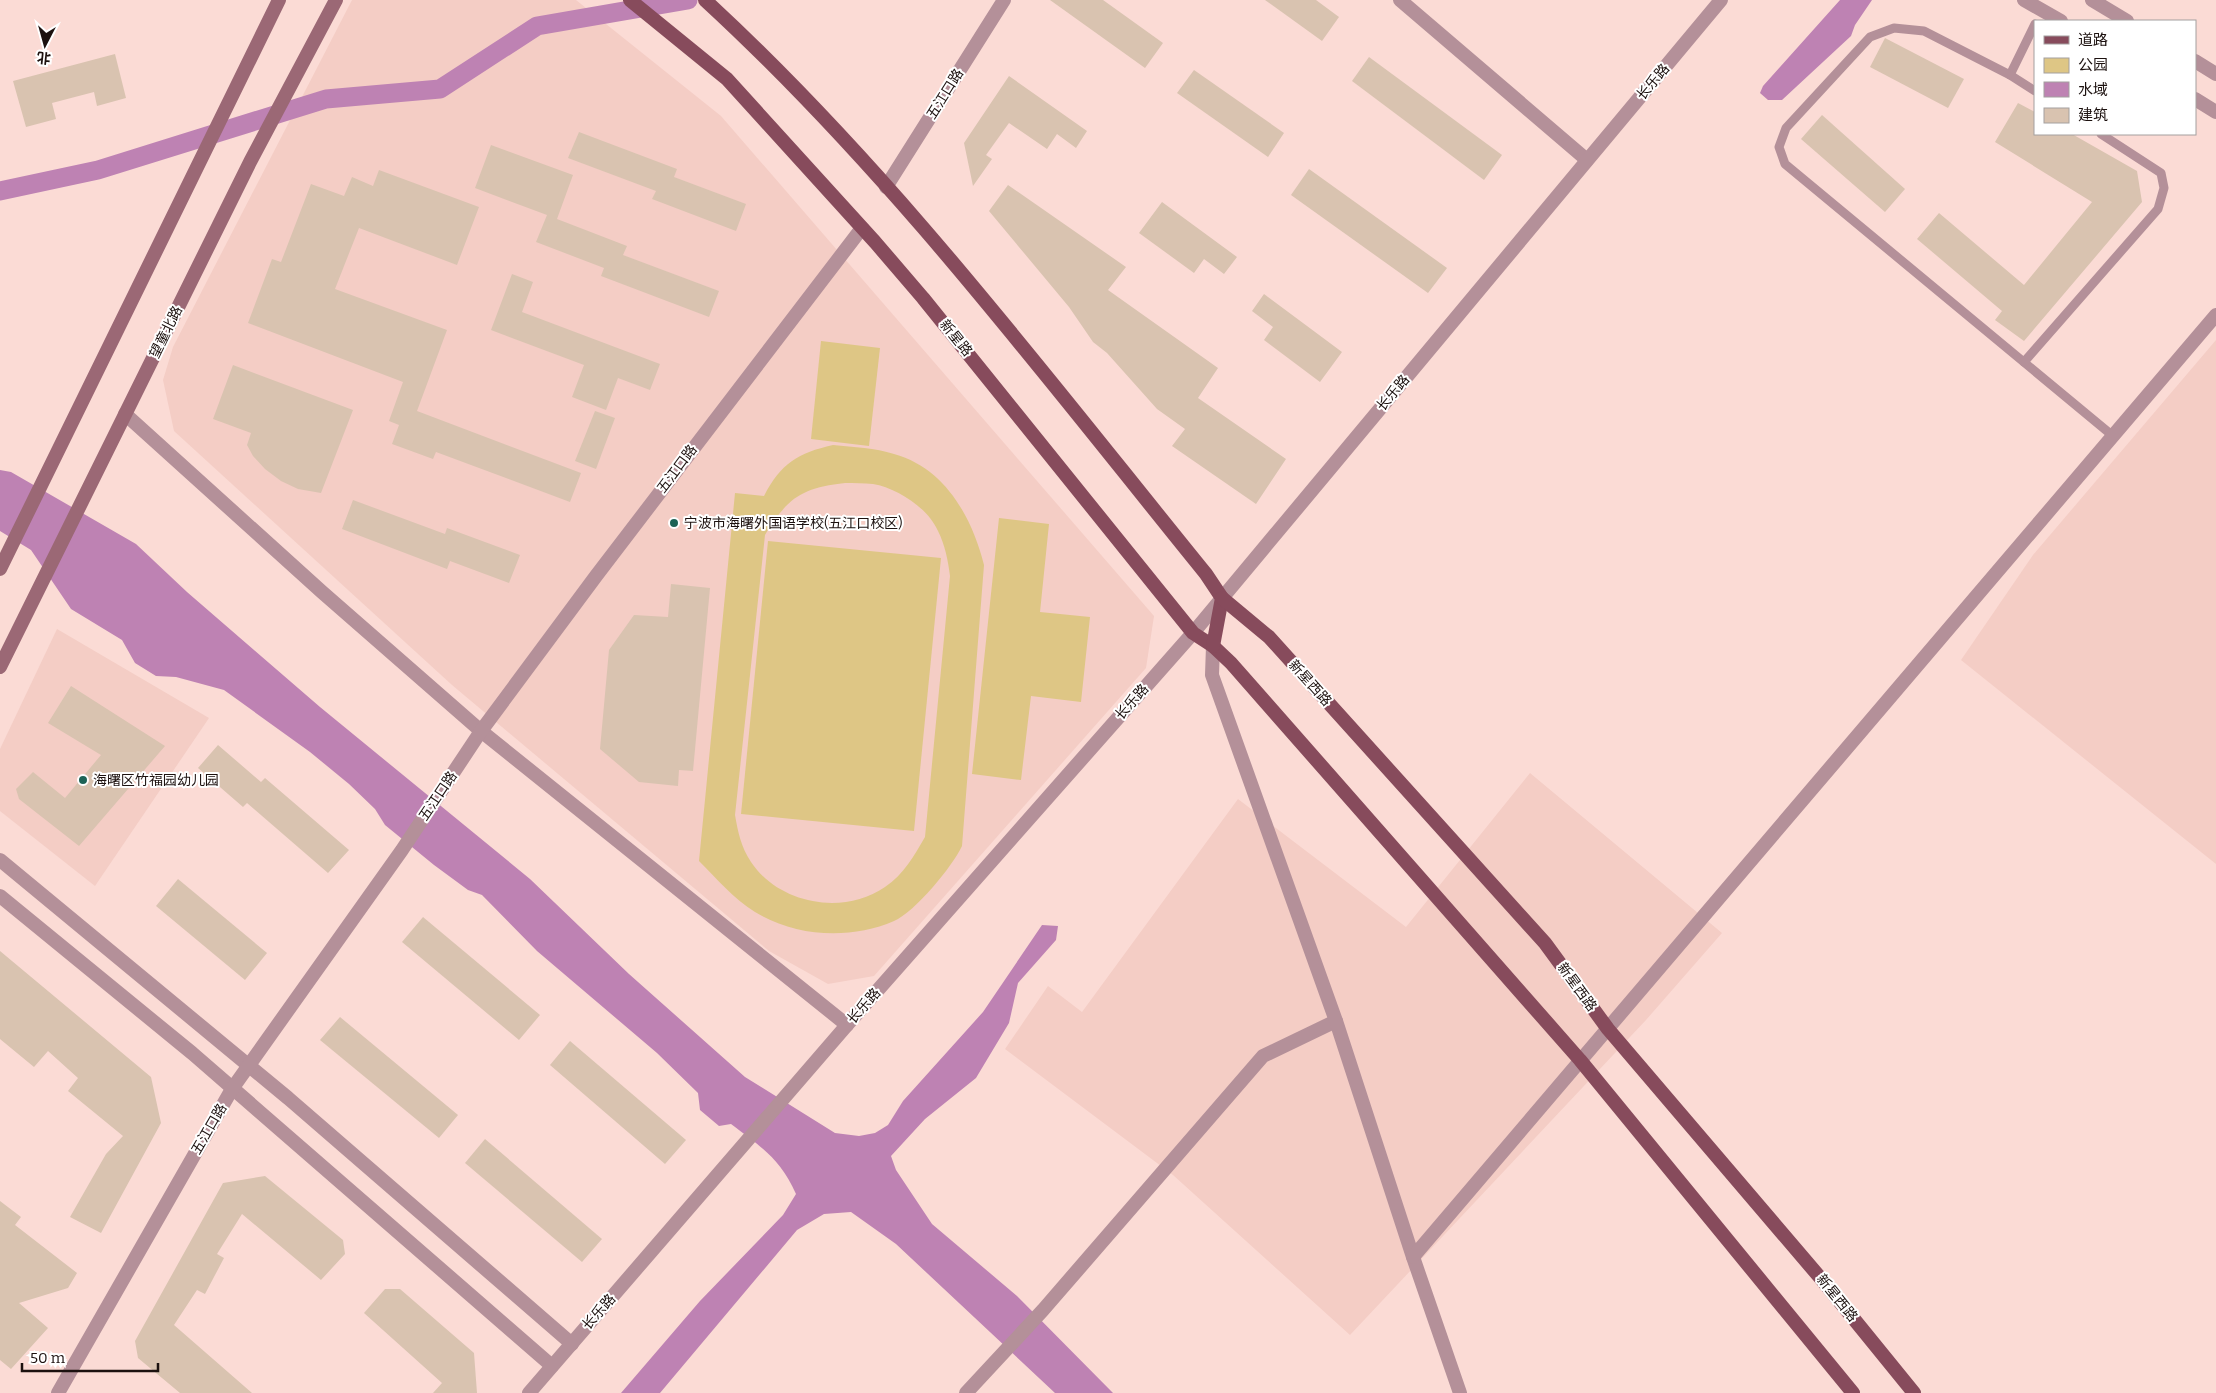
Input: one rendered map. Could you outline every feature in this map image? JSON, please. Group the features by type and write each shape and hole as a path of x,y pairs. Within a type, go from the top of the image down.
{"main road":[{"path":"0,570 279,0"},
{"name":"望童北路","path":"0,667 250,162 336,0"},
{"name":"新星路","path":"630,0 727,78 924,298 1193,633 1213,646"},
{"name":"新星西路","path":"705,0 739,31 859,155 982,296 1206,574 1222,598 1269,637 1545,943 1608,1029 1823,1281 1914,1393"},
{"path":"1222,598 1213,646 1231,663 1580,1060 1853,1393"}],"street":[{"name":"五江口路","path":"886,187 1004,0"},
{"path":"1400,0 1587,160"},
{"name":"长乐路","path":"529,1393 847,1025 1193,633 1721,0"},
{"path":"2024,0 2038,19"},
{"path":"2094,1 2126,20"},
{"path":"2196,62 2216,74"},
{"path":"2196,100 2216,112"},
{"name":"五江口路","path":"58,1393 232,1089 248,1065 402,850 481,731 596,576 862,228"},
{"path":"1413,1257 2216,315"},
{"path":"125,414 322,592 481,731 847,1025"},
{"path":"1213,646 1212,676 1336,1021 1413,1257 1460,1393"},
{"path":"0,860 248,1065 572,1344"},
{"path":"0,896 192,1053 552,1366"},
{"path":"966,1393 1043,1310 1263,1056 1336,1021"}],"lane":[{"path":"2010,75 2034,27"},
{"path":"2034,90 2010,75 1924,31 1894,28 1870,37 1786,128 1779,147 1785,164 2113,436"},
{"path":"2024,362 2158,209 2164,188 2161,173 2103,135"}],"shaded area":[{"name":"宁波市海曙外国语学校(五江口校区)","path":"352,0 576,0 721,116 1154,616 1146,668 874,976 828,984 769,951 452,685 174,431 163,380 173,347"},
{"path":"2216,340 2216,864 1961,660 2033,555"},
{"name":"海曙区竹福园幼儿园","path":"57,629 209,718 95,886 0,811 0,749"},
{"path":"1530,773 1722,933 1646,1020 1350,1335 1173,1175 1005,1049 1048,986 1082,1012 1238,799 1406,927"}],"green space":[{"path":"821,341 880,348 869,446 811,439"},
{"path":"833,445 879,450 912,461 928,470 954,497 964,512 979,547 984,565 962,846 932,888 903,916 877,927 841,933 805,931 788,927 755,912 740,901 699,861 735,493 764,496 784,467 800,456","holes":["845,483 882,486 911,500 919,507 933,523 940,536 946,553 950,576 925,837 913,858 892,882 885,887 868,896 832,903 813,901 795,896 778,888 763,876 751,862 742,845 735,815 765,535 781,512 798,497 818,488"]},
{"path":"999,518 1049,524 1040,612 1090,617 1081,702 1031,696 1021,780 972,774"},
{"path":"768,541 941,558 914,831 741,814"}],"water":[{"path":"1840,0 1872,0 1855,25 1851,36 1782,100 1768,100 1760,93 1763,86"},
{"path":"0,470 11,472 136,544 187,592 320,707 530,879 629,974 745,1077 835,1133 859,1136 875,1133 888,1125 903,1101 983,1012 1042,925 1058,926 1056,940 1018,983 1009,1023 976,1078 925,1119 891,1156 896,1170 932,1224 1017,1296 1113,1393 1055,1393 896,1244 851,1212 824,1214 797,1230 660,1393 621,1393 700,1301 783,1215 796,1194 783,1171 769,1154 731,1124 719,1126 700,1110 698,1093 657,1053 537,951 482,895 468,890 385,825 375,809 349,784 310,752 224,690 176,677 156,676 135,663 122,640 71,609 31,550 0,531"}],"building":[{"path":"1050,0 1103,0 1163,43 1145,68"},
{"path":"1265,0 1316,0 1339,17 1322,41"},
{"path":"1885,38 1964,79 1948,108 1870,67"},
{"path":"115,54 126,98 97,106 94,92 52,103 56,119 26,127 13,81"},
{"path":"1369,57 1502,155 1484,180 1352,81"},
{"path":"1194,70 1284,133 1268,157 1177,93"},
{"path":"1009,76 1087,131 1076,148 1057,134 1047,149 1009,123 986,155 992,159 973,186 964,143"},
{"path":"2018,103 2034,111 2034,135 2074,135 2137,171 2142,202 2024,341 1995,320 2002,311 1917,239 1939,213 2024,285 2092,202 1995,142"},
{"path":"1822,115 1905,189 1885,212 1801,139"},
{"path":"579,132 677,169 674,177 746,204 736,231 652,199 656,191 568,158"},
{"path":"491,145 573,175 557,219 627,246 623,255 719,291 709,317 601,276 604,268 536,242 547,215 475,188"},
{"path":"1309,169 1447,268 1428,293 1291,195"},
{"path":"379,170 479,207 457,265 359,228 335,289 447,330 417,411 581,473 570,502 436,452 433,459 392,444 399,425 389,421 403,382 248,323 272,259 281,262 311,184 344,196 352,177 373,186"},
{"path":"1008,185 1126,267 1108,290 1218,368 1198,398 1286,459 1256,504 1172,446 1185,429 1157,409 1107,353 1093,342 1069,307 989,211"},
{"path":"1162,202 1237,257 1224,274 1204,259 1194,273 1139,233"},
{"path":"512,274 533,282 522,312 660,364 650,390 618,378 606,410 572,397 584,365 491,330"},
{"path":"1264,294 1342,352 1320,382 1264,340 1273,327 1252,311"},
{"path":"233,365 353,410 321,493 298,489 281,481 265,469 253,456 247,445 251,433 213,419"},
{"path":"595,411 615,418 596,469 575,461"},
{"path":"353,500 445,534 447,528 520,555 509,583 450,561 447,569 342,529"},
{"path":"671,584 710,588 693,771 679,770 678,786 639,782 600,749 609,650 634,615 668,617"},
{"path":"71,686 165,746 79,846 19,799 16,789 33,772 65,798 101,755 48,723"},
{"path":"218,745 261,782 265,778 349,850 328,873 247,803 243,807 198,768"},
{"path":"178,879 267,953 245,980 156,906"},
{"path":"423,917 540,1015 519,1040 402,942"},
{"path":"0,951 151,1077 161,1123 101,1233 70,1217 106,1154 123,1136 68,1091 78,1078 48,1051 34,1067 0,1039"},
{"path":"340,1017 458,1115 439,1138 320,1040"},
{"path":"570,1041 686,1140 665,1164 550,1065"},
{"path":"485,1139 602,1239 582,1262 465,1163"},
{"path":"265,1176 343,1240 345,1254 321,1280 242,1214 217,1254 224,1258 205,1294 197,1290 174,1325 252,1393 180,1393 138,1358 135,1341 223,1183"},
{"path":"0,1201 21,1217 15,1225 77,1273 68,1288 19,1303 48,1328 11,1369 0,1360"},
{"path":"385,1289 400,1289 474,1353 477,1393 433,1393 442,1383 364,1313"}],"waterway":[{"path":"0,191 98,170 326,99 440,89 537,26 688,0"}],"place":[{"name":"宁波市海曙外国语学校(五江口校区)","path":"674,523"},
{"name":"海曙区竹福园幼儿园","path":"83,780"}]}
